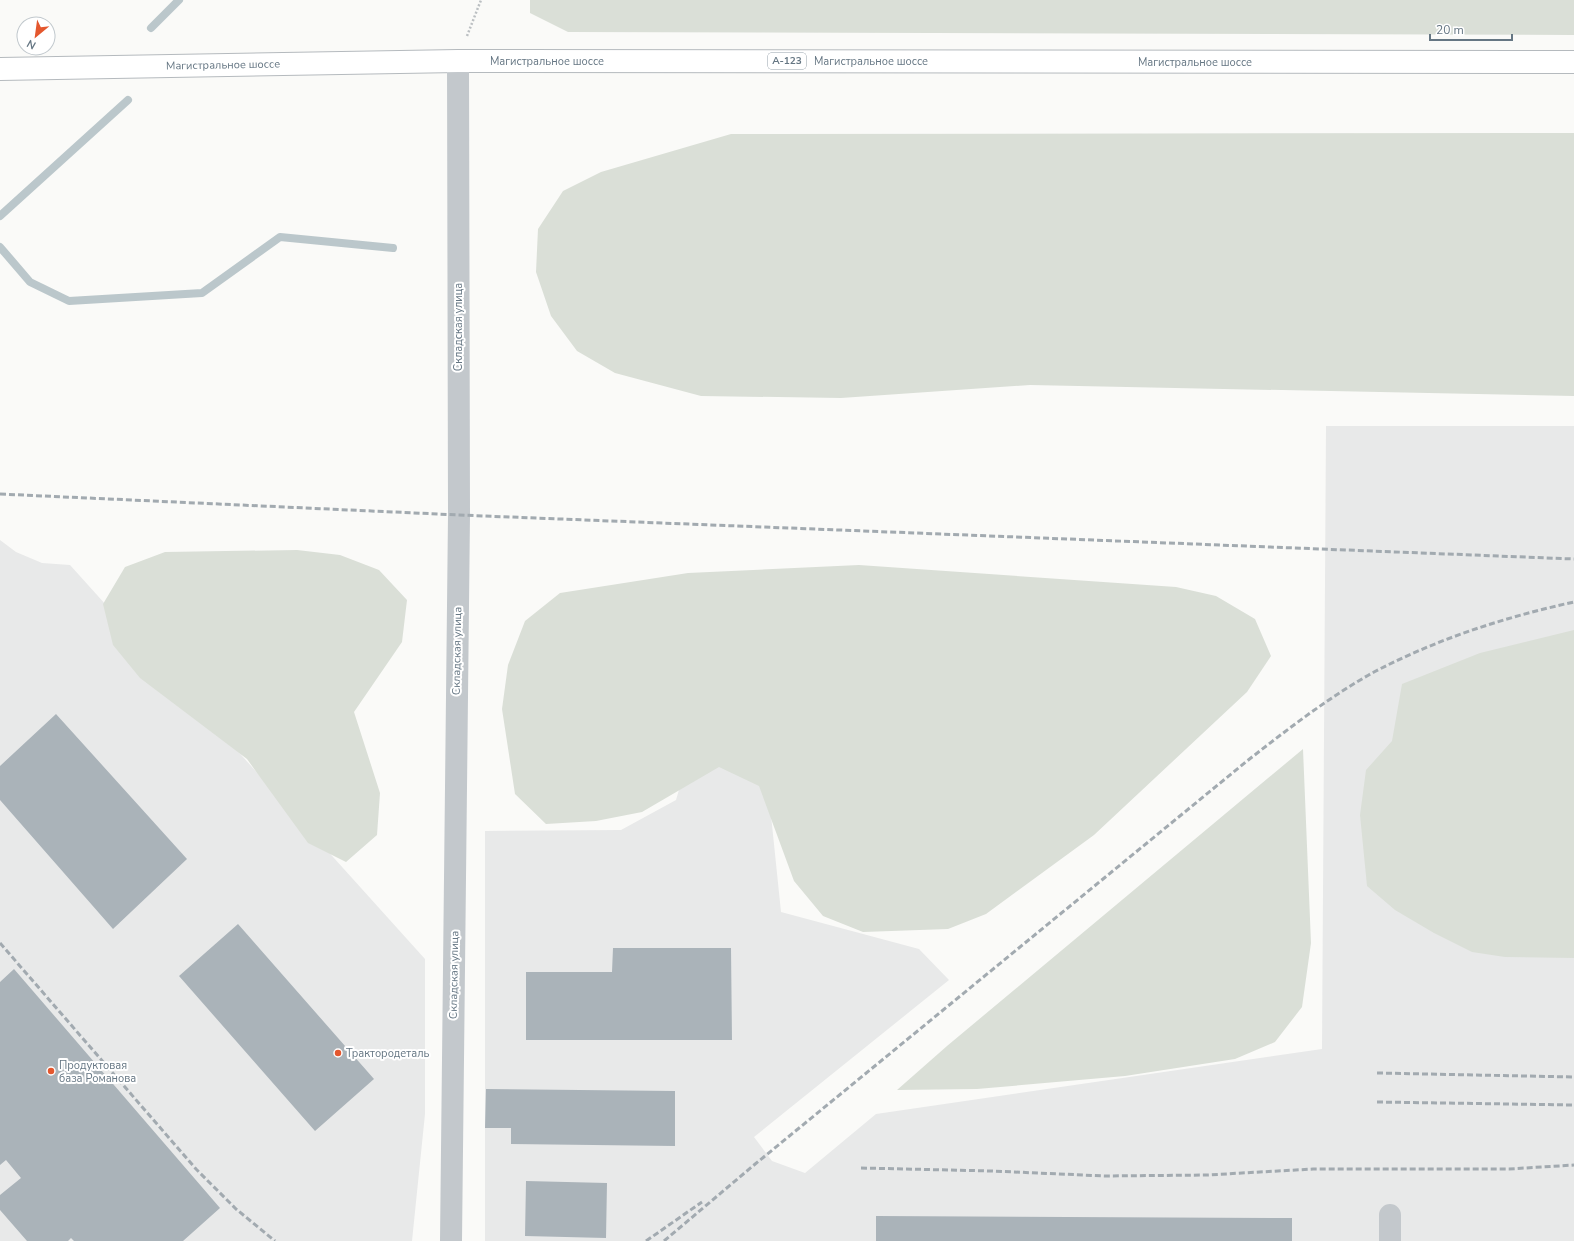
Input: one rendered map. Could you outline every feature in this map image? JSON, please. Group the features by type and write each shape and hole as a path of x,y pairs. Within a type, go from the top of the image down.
{"main road":[{"name":"Магистральное шоссе","path":"0,69 458,61 1574,62"}],"street":[{"name":"Складская улица","path":"451,1241 459,515 458,61"},
{"path":"1390,1215 1390,1241"}],"path":[{"path":"458,61 481,0"}],"shaded area":[{"path":"530,0 1574,0 1574,35 568,32 530,13"},
{"path":"1574,133 1574,396 1030,385 841,398 701,396 615,373 577,351 551,316 536,272 538,229 563,191 601,172 731,134"},
{"path":"1326,426 1574,426 1574,1241 485,1241 485,831 621,830 676,800 693,742 765,757 781,912 919,949 949,980 754,1137 772,1161 805,1173 876,1114 1322,1049"},
{"path":"0,540 16,552 42,563 70,565 425,959 425,1114 412,1241 0,1241"},
{"path":"297,550 340,555 379,570 407,600 402,642 354,712 380,793 377,835 346,862 308,843 247,759 140,678 113,645 103,604 125,567 165,552"},
{"path":"859,565 1176,587 1216,596 1255,619 1271,656 1247,692 1094,835 986,914 948,929 863,932 823,916 794,881 759,786 719,767 642,812 596,821 546,824 515,794 502,709 508,665 525,621 560,593 688,573"},
{"path":"1574,630 1574,958 1505,957 1472,952 1434,933 1395,910 1367,886 1360,815 1366,770 1392,741 1402,684 1480,653"},
{"path":"1303,749 1311,943 1302,1007 1275,1042 1235,1059 1125,1076 977,1089 897,1090 947,1046"}],"building":[{"path":"56,714 187,859 113,929 0,800 0,766"},
{"path":"238,924 374,1079 315,1131 179,976"},
{"path":"613,948 731,948 732,1040 526,1040 526,972 612,972"},
{"name":"Продуктовая база Романова","path":"14,969 220,1208 183,1241 74,1241 71,1238 68,1241 27,1241 0,1210 0,1195 21,1178 6,1160 0,1165 0,982"},
{"path":"486,1089 675,1091 675,1146 511,1144 511,1128 485,1128"},
{"path":"526,1181 607,1183 606,1238 525,1236"},
{"path":"876,1216 1292,1218 1292,1241 876,1241"}],"waterway":[{"path":"151,28 179,0"},
{"path":"0,216 128,100"},
{"path":"0,247 30,282 69,301 202,293 280,237 393,248"}],"railway":[{"path":"0,494 459,515 1574,559"},
{"path":"664,1241 754,1165 1247,761 1293,725 1357,682 1374,672 1422,649 1497,622 1574,602"},
{"path":"0,943 196,1169 236,1209 275,1241"},
{"path":"1377,1073 1574,1077"},
{"path":"1377,1102 1574,1105"},
{"path":"861,1168 992,1171 1105,1176 1207,1175 1313,1169 1509,1169 1574,1165"},
{"path":"646,1241 702,1202"}],"place":[{"name":"Трактородеталь","path":"338,1053"},
{"name":"Продуктовая база Романова","path":"51,1071"}]}
